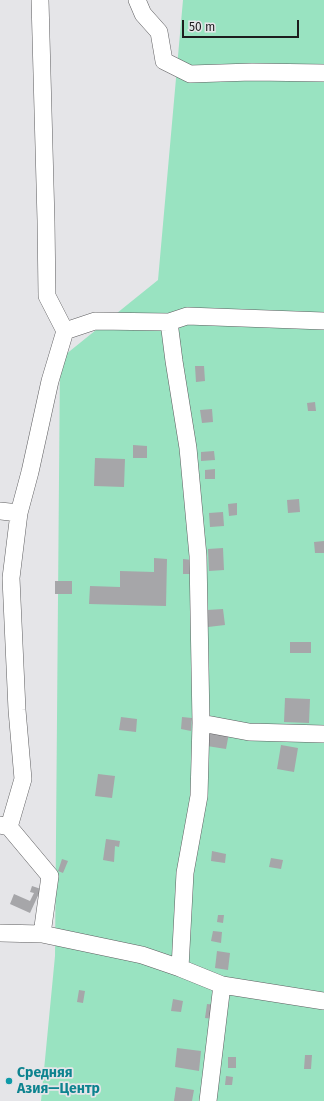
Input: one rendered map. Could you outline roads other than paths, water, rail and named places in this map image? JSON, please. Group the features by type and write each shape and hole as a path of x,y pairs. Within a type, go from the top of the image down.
{"lane":[{"path":"40,0 47,296 64,331 50,381 19,514 11,578 17,710 23,779 4,826 50,876 42,934"},
{"path":"138,0 143,14 159,32 164,60 190,74 324,72"},
{"path":"64,331 95,321 169,322 187,316 324,321"},
{"path":"169,322 188,448 198,556 201,723 198,796 185,873 180,968"},
{"path":"0,511 19,514"},
{"path":"201,723 249,732 324,734"},
{"path":"0,933 42,934 142,955 222,985 324,1001"},
{"path":"208,1101 222,985"}],"place":[{"name":"Средняя Азия—Центр","path":"9,1081"}]}
